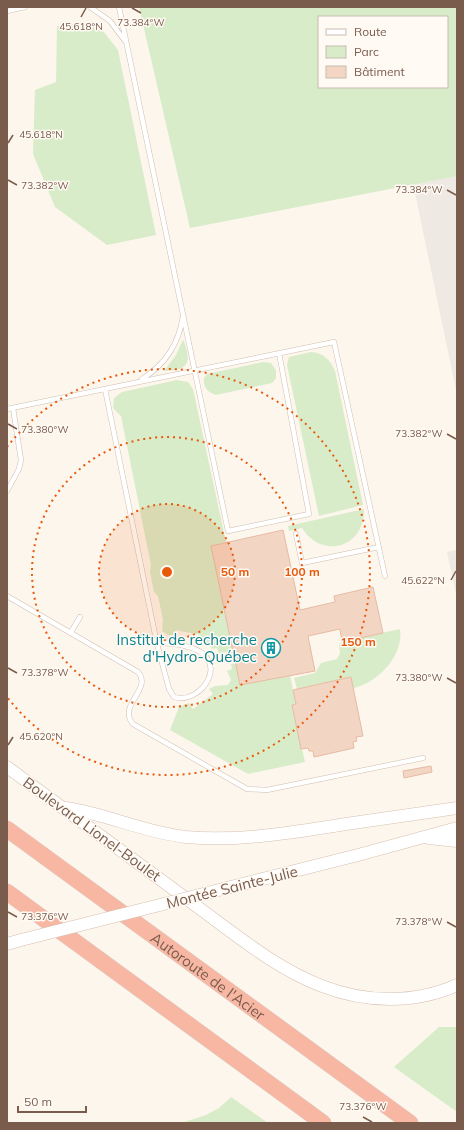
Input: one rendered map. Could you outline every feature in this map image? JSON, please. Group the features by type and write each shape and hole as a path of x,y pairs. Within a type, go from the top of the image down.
{"highway":[{"name":"Autoroute de l'Acier","path":"7,829 410,1123"},
{"path":"7,892 323,1123"}],"main road":[{"name":"Boulevard Lionel-Boulet","path":"7,767 260,952 313,983 344,993 392,999 426,996 457,985"},
{"path":"63,808 86,811 127,825 162,833 213,838 284,833 457,808"},
{"name":"Montée Sainte-Julie","path":"7,944 457,828"},
{"path":"423,838 457,841"}],"lane":[{"path":"7,11 26,7"},
{"path":"90,7 110,21 128,46"},
{"path":"119,7 228,531 309,514 279,353"},
{"path":"139,381 156,369 168,356 180,331 183,312"},
{"path":"7,410 139,381 334,342 385,576"},
{"path":"105,389 157,644 171,694 179,698 184,698 191,696 204,685 211,671 208,658 204,654 194,648 176,644 157,644"},
{"path":"7,491 21,464 21,454 13,408"},
{"path":"296,534 302,563 379,547"},
{"path":"7,596 140,673 142,686 129,711 129,717 133,724 247,790 267,790 423,758"},
{"path":"71,632 80,617"}],"shaded area":[{"path":"457,7 457,395 393,88 448,88 448,16"},
{"path":"457,550 457,599 447,552"}],"green space":[{"path":"139,7 457,7 457,176 190,228"},
{"path":"96,22 118,50 156,235 107,245 55,207 33,154 35,90 56,82 57,26"},
{"path":"183,340 188,358 187,362 182,368 164,371 176,355"},
{"path":"311,352 326,357 335,371 363,505 319,516 287,365 289,357"},
{"path":"263,362 271,363 276,370 276,378 272,383 216,395 208,391 205,387 204,378 207,374"},
{"path":"177,380 188,382 193,389 226,542 211,546 234,655 228,656 228,652 219,653 217,648 213,649 208,644 199,641 200,635 176,630 174,635 168,635 162,631 163,620 158,596 154,592 150,572 151,565 121,416 113,408 114,398 122,392"},
{"path":"364,509 362,522 358,533 350,541 341,545 331,546 320,544 310,538 302,528 289,531 288,526"},
{"path":"400,629 398,648 393,658 380,674 371,680 353,688 351,677 297,689 294,678 315,673 321,663 337,659 340,653 339,646 341,642"},
{"path":"235,663 240,685 290,675 296,704 292,705 305,762 248,774 170,730 179,707 189,703 193,709 213,694 209,689 215,686 228,685 231,680 227,671 232,669 231,664"},
{"path":"439,1027 457,1027 457,1112 394,1067"},
{"path":"231,1097 268,1123 181,1123 206,1115 219,1108"}],"building":[{"name":"Institut de recherche d'Hydro-Québec","path":"283,530 300,610 335,602 334,596 373,587 383,633 342,642 340,629 308,636 315,671 240,685 211,546"},
{"path":"351,677 363,736 356,737 357,741 353,742 354,748 314,757 313,751 309,751 308,748 301,749 292,705 296,704 293,690"},
{"path":"431,766 432,772 404,778 403,771"}],"place":[{"name":"Institut de recherche d'Hydro-Québec","path":"271,648"}]}
